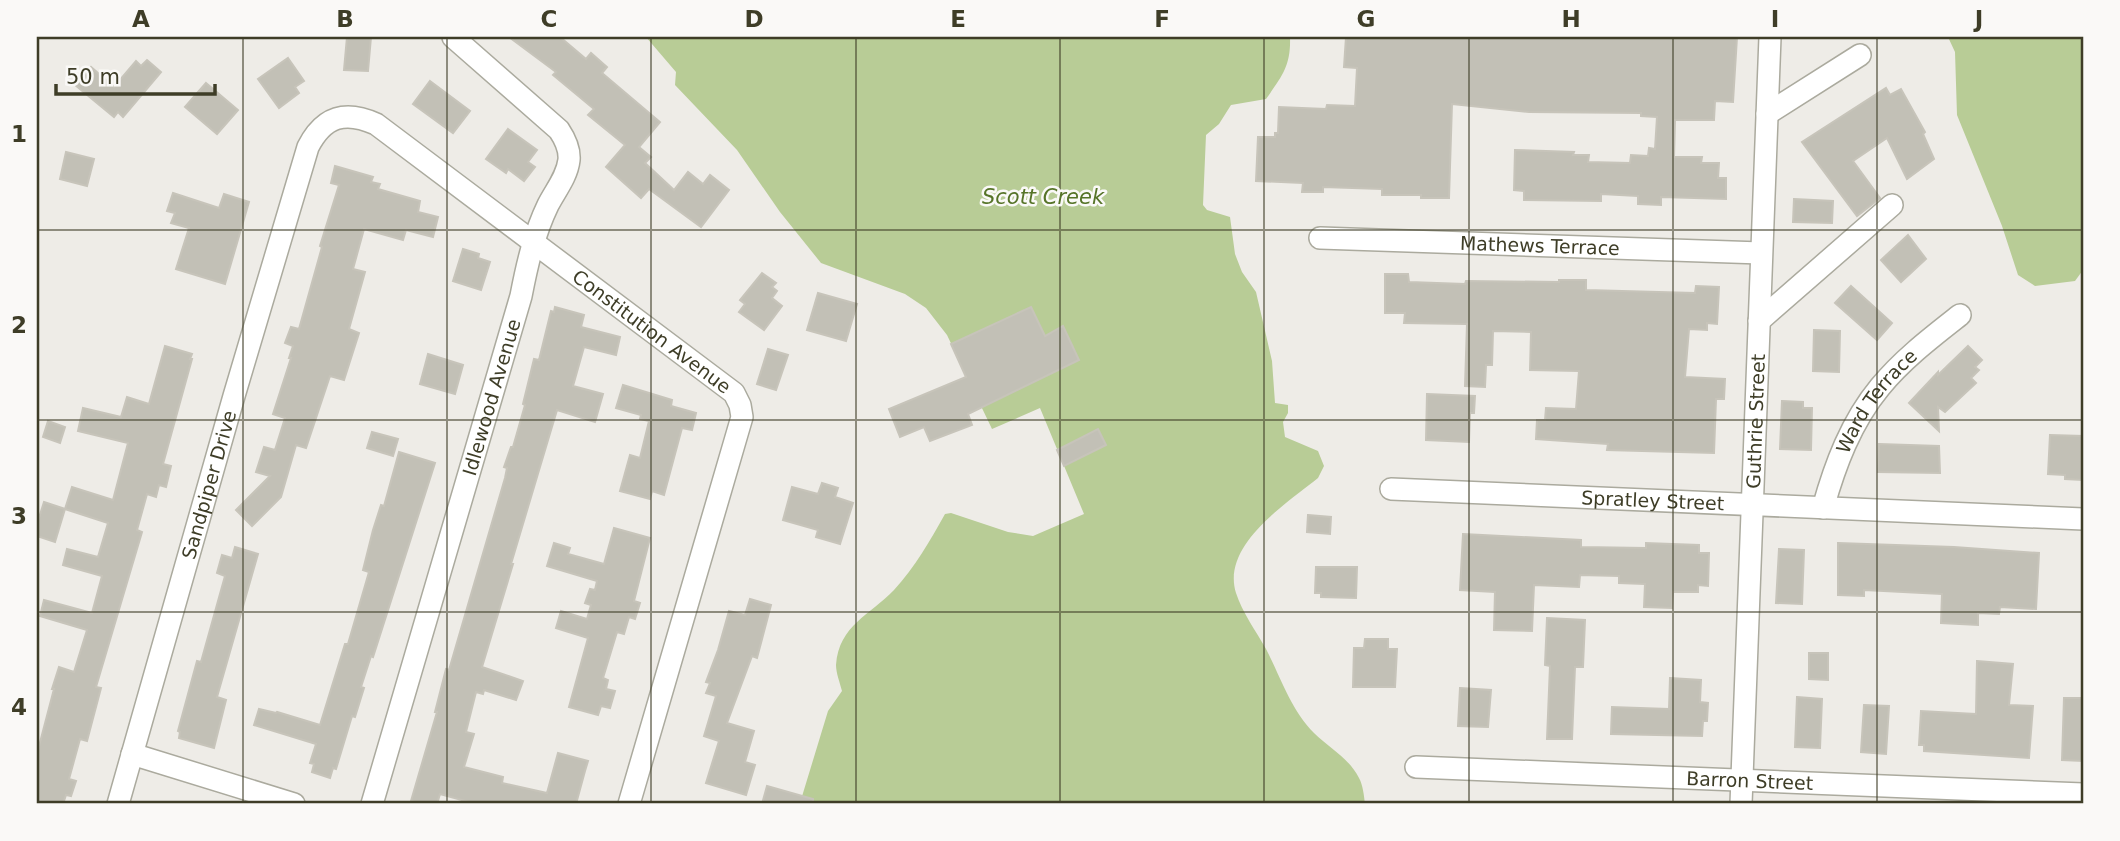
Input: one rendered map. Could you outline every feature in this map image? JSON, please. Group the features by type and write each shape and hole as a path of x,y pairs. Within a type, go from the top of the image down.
{"street":[{"name":"Idlewood Avenue","path":"372,804 517,309 533,242 548,206 567,172 569,157 566,142 559,130 453,37"},
{"name":"Guthrie Street","path":"1741,804 1770,37"},
{"path":"1767,114 1860,55"},
{"name":"Constitution Avenue","path":"303,165 315,134 326,124 348,116 363,118 376,124 734,393 742,417 629,804"},
{"name":"Sandpiper Drive","path":"118,804 233,396 303,165"},
{"path":"1759,321 1892,205"},
{"name":"Mathews Terrace","path":"1320,238 1761,253"},
{"name":"Ward Terrace","path":"1823,508 1839,459 1864,410 1881,386 1919,347 1960,314"},
{"name":"Spratley Street","path":"1391,489 2083,519"},
{"path":"132,754 295,804"},
{"name":"Barron Street","path":"1416,767 2083,794"}],"water":[{"name":"Scott Creek","path":"646,37 1290,37 1289,56 1284,70 1266,99 1231,105 1219,124 1206,135 1203,205 1207,210 1230,217 1235,254 1242,272 1256,292 1272,361 1275,403 1288,405 1288,413 1283,422 1285,437 1318,451 1324,466 1318,478 1259,527 1238,558 1234,575 1236,593 1242,607 1293,704 1314,733 1355,771 1365,804 800,803 828,711 842,691 836,665 843,640 857,622 902,581 922,554 945,514 951,513 1008,532 1033,536 1084,514 1040,408 992,429 947,335 926,308 905,294 821,263 780,212 737,150 675,85 676,72"},
{"path":"1948,37 2083,37 2083,270 2075,281 2035,286 2018,275 2002,226 1957,115 1955,52"}],"building":[{"path":"347,37 371,37 368,71 344,70"},
{"path":"509,37 560,37 586,59 591,53 607,67 602,73 660,122 639,147 651,157 645,163 674,190 688,172 703,184 710,175 729,190 701,227 649,189 641,198 606,167 625,145 588,115 594,109 553,75 556,72"},
{"path":"1346,37 1737,37 1733,102 1715,101 1714,120 1675,120 1674,157 1702,157 1701,163 1719,163 1718,178 1726,178 1726,199 1661,197 1661,205 1638,204 1638,196 1601,194 1601,201 1524,200 1524,191 1514,190 1515,150 1574,152 1573,155 1589,155 1588,162 1630,163 1631,155 1648,156 1649,148 1655,149 1657,117 1641,116 1641,113 1529,112 1452,104 1449,198 1382,195 1382,189 1323,187 1323,192 1302,192 1303,183 1256,181 1258,137 1275,137 1275,133 1278,133 1279,107 1326,109 1327,105 1355,106 1357,68 1344,67"},
{"path":"288,58 304,81 295,87 299,93 279,108 258,79"},
{"path":"147,60 161,72 123,117 118,112 114,117 75,85 91,67 114,87 136,61 141,66"},
{"path":"430,81 470,111 453,133 413,104"},
{"path":"206,83 238,110 217,134 185,107"},
{"path":"1886,88 1890,95 1901,89 1925,132 1923,134 1934,159 1907,179 1887,138 1853,161 1880,198 1857,216 1802,142"},
{"path":"508,129 537,150 528,162 535,167 524,181 508,169 506,173 486,159"},
{"path":"66,152 94,159 87,186 60,179"},
{"path":"335,166 373,177 371,182 380,184 378,189 420,201 418,212 438,217 433,237 406,230 403,240 364,229 353,269 365,272 349,329 359,333 344,380 330,376 306,448 296,445 281,497 252,526 236,510 270,476 256,472 264,447 275,450 285,418 273,414 291,358 293,346 285,343 291,327 299,329 339,185 331,183"},
{"path":"173,193 219,208 224,194 249,202 225,284 176,269 189,228 171,223 175,213 167,211"},
{"path":"1794,199 1833,201 1832,223 1793,222"},
{"path":"1908,235 1926,259 1901,282 1881,260"},
{"path":"463,249 479,254 478,258 490,262 481,290 453,281"},
{"path":"762,273 776,283 772,287 777,291 772,298 782,306 764,330 739,312 745,304 740,300"},
{"path":"1385,274 1408,274 1409,282 1465,284 1466,281 1586,280 1586,290 1695,293 1696,286 1719,287 1717,324 1707,323 1707,330 1689,329 1685,377 1725,379 1724,399 1716,399 1714,453 1607,450 1608,444 1536,439 1537,420 1545,420 1546,408 1576,409 1579,371 1530,370 1531,332 1493,331 1492,365 1486,365 1485,387 1465,386 1467,324 1404,323 1405,313 1385,313"},
{"path":"1851,286 1892,323 1877,340 1835,303"},
{"path":"818,293 857,304 846,341 807,330"},
{"path":"555,307 584,315 581,327 620,337 616,355 584,347 573,386 603,394 595,422 557,410 482,667 523,681 516,700 484,690 483,694 476,692 466,732 474,734 464,767 503,777 502,783 547,793 558,753 588,761 576,804 476,804 440,794 437,804 411,801 437,712 446,669 449,670 505,478 507,468 504,467 513,447 525,405 523,404 534,359 539,360 551,311 554,312"},
{"path":"1031,307 1045,336 1063,326 1079,360 968,414 972,425 930,441 924,427 900,437 889,409 966,377 951,344"},
{"path":"1814,330 1840,331 1839,372 1813,371"},
{"path":"165,346 192,354 163,464 171,466 166,487 159,485 156,497 147,494 137,530 142,532 96,687 101,688 87,741 80,739 69,779 76,781 71,796 66,795 63,804 37,804 37,754 52,689 59,667 74,672 87,630 40,616 44,600 92,613 102,576 63,565 67,549 98,557 108,523 65,509 72,487 113,500 128,443 78,431 83,408 121,417 127,397 149,404"},
{"path":"1968,346 1982,360 1975,367 1979,370 1971,378 1976,383 1945,412 1938,407 1939,431 1909,403 1938,372 1938,375"},
{"path":"768,349 788,355 776,390 757,384"},
{"path":"428,354 463,365 455,394 420,384"},
{"path":"623,385 672,400 671,406 696,413 692,430 682,428 664,495 652,491 650,499 620,491 630,455 640,458 649,421 640,419 641,415 616,408"},
{"path":"1427,394 1475,396 1474,413 1470,413 1469,442 1426,440"},
{"path":"1782,401 1803,402 1803,408 1812,408 1811,450 1780,449"},
{"path":"48,421 65,427 60,443 43,437"},
{"path":"1098,429 1106,445 1064,466 1057,450"},
{"path":"372,432 398,439 393,456 367,448"},
{"path":"2050,435 2083,436 2082,480 2048,474"},
{"path":"1879,444 1939,446 1940,473 1878,472"},
{"path":"399,452 435,463 361,687 364,688 355,717 352,716 336,769 333,768 330,778 312,772 314,764 310,763 316,744 254,725 259,709 320,725 369,572 363,570 373,530 381,505 384,506"},
{"path":"822,483 838,488 835,497 853,503 840,544 816,537 818,530 783,520 792,487 818,494"},
{"path":"44,502 65,509 55,542 37,536 37,524"},
{"path":"1308,515 1331,517 1330,534 1307,532"},
{"path":"614,528 650,538 634,601 640,603 635,619 629,617 624,634 617,632 603,678 608,680 606,689 615,691 610,708 601,706 598,715 569,707 588,638 556,628 561,611 587,619 591,605 585,603 590,589 595,590 597,581 547,566 554,543 570,548 568,554 604,564"},
{"path":"1463,534 1581,540 1581,547 1646,548 1646,543 1699,545 1699,553 1709,553 1708,586 1698,585 1698,592 1673,592 1672,608 1644,607 1645,584 1619,583 1619,576 1580,575 1579,587 1534,585 1532,631 1494,630 1495,592 1460,590"},
{"path":"1838,543 2039,553 2036,609 2000,607 1999,614 1978,613 1978,625 1941,623 1942,594 1864,590 1864,596 1838,595"},
{"path":"235,547 258,554 217,697 226,700 214,748 179,738 178,731 197,661 201,662 225,576 217,573 222,555 232,558"},
{"path":"1779,549 1804,550 1802,604 1776,603"},
{"path":"1316,567 1357,567 1356,598 1321,597 1321,593 1315,593"},
{"path":"750,599 771,605 757,658 752,656 727,723 754,731 745,762 755,765 746,795 706,783 719,741 704,736 716,696 706,693 710,683 706,682 729,611 745,615"},
{"path":"1547,618 1585,620 1583,667 1575,667 1572,739 1547,739 1550,666 1545,665"},
{"path":"1365,639 1388,639 1388,649 1397,649 1395,687 1353,687 1354,648 1364,648"},
{"path":"1809,653 1828,653 1828,680 1809,679"},
{"path":"1977,661 2013,664 2009,705 2033,706 2029,758 1924,751 1924,745 1919,745 1921,711 1976,714"},
{"path":"1670,678 1701,680 1700,702 1708,703 1707,721 1703,721 1702,736 1611,734 1612,707 1669,709"},
{"path":"1460,688 1491,690 1488,727 1458,726"},
{"path":"1797,697 1822,699 1820,748 1795,747"},
{"path":"2064,698 2083,698 2083,761 2062,760"},
{"path":"1864,705 1889,706 1886,754 1861,752"},
{"path":"767,786 813,799 813,804 762,804"}]}
